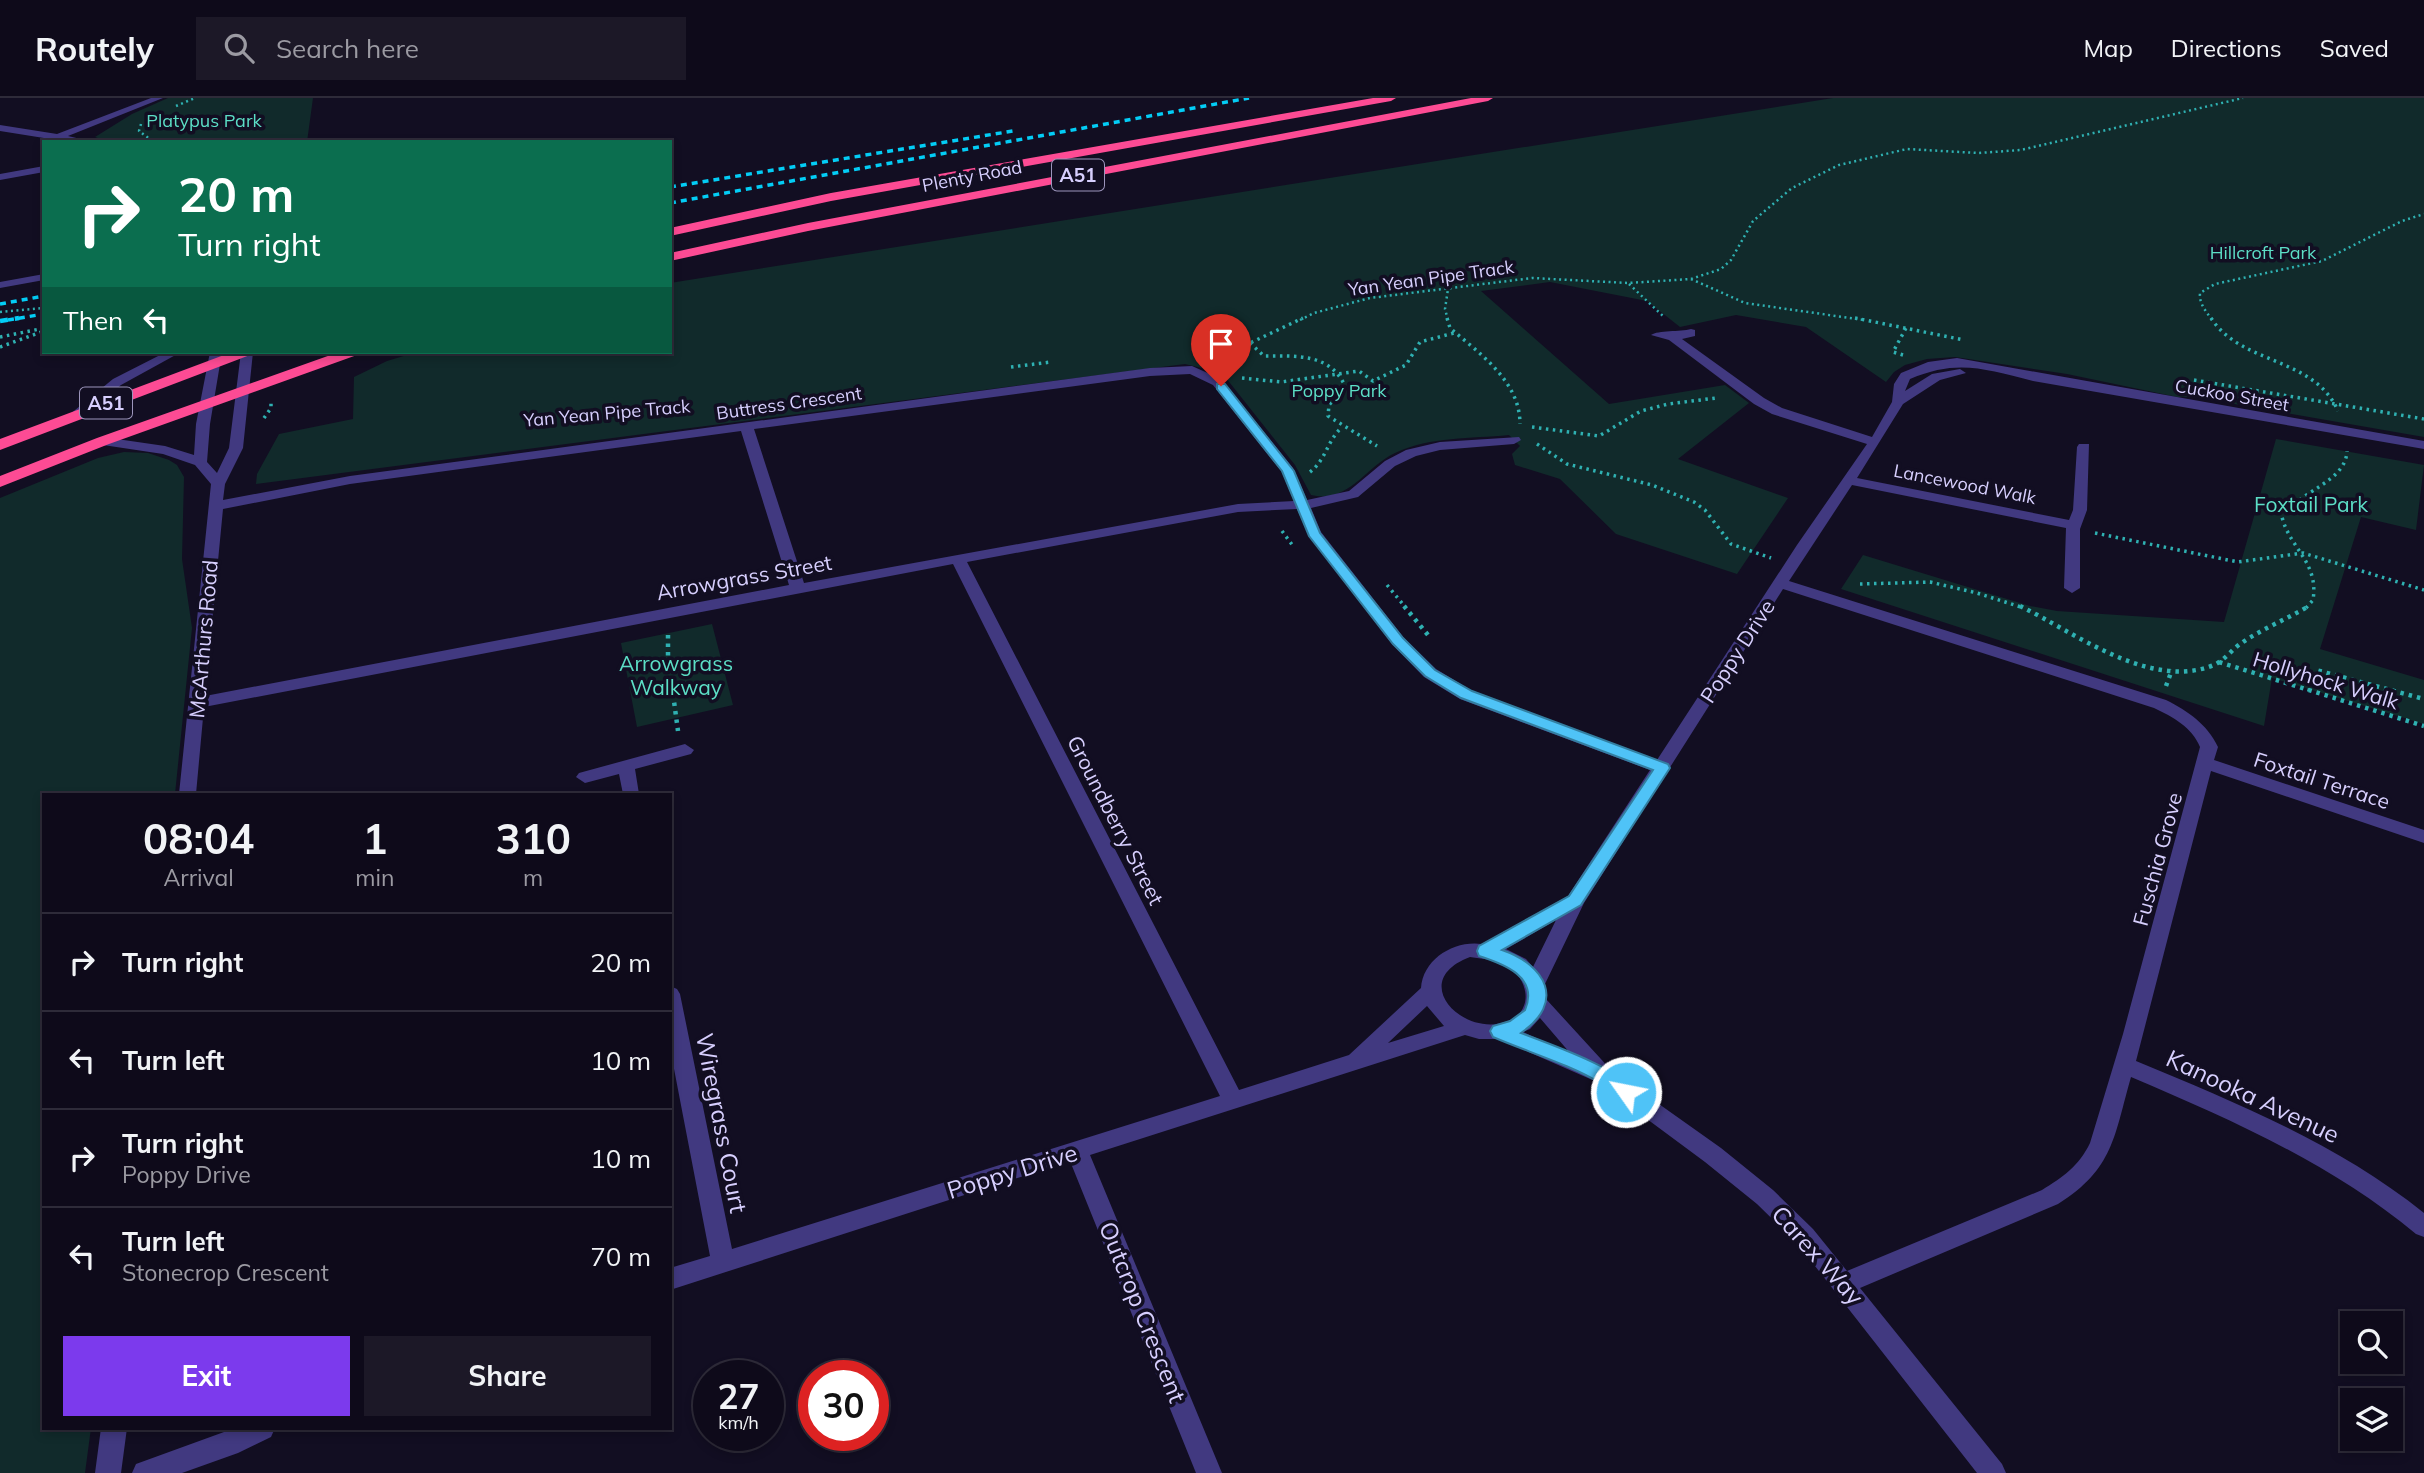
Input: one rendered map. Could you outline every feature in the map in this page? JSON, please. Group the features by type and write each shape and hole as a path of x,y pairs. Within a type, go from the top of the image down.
{"highway":[{"name":"Plenty Road","path":"672,232 831,197 1391,98"},
{"name":"Plenty Road","path":"672,257 849,219 1488,98"},
{"name":"A51","path":"0,445 214,357 233,354"},
{"name":"A51","path":"0,482 103,441 346,354"}],"street":[{"path":"60,136 159,98"},
{"path":"77,139 103,128 131,110"},
{"path":"0,128 81,140"},
{"path":"0,177 42,169"},
{"path":"0,285 42,277"},
{"path":"1657,335 1672,337 1689,334"},
{"path":"1672,337 1749,394 1777,411 1875,442"},
{"path":"75,415 124,377 171,354"},
{"name":"McArthurs Road","path":"187,793 198,703 215,506 218,484 236,448 246,354"},
{"path":"200,462 214,357"},
{"name":"Cuckoo Street","path":"1932,365 1972,363 2033,377 2424,445"},
{"name":"Poppy Drive","path":"1536,993 1575,901 1875,442 1898,402 1900,384 1905,376 1932,365"},
{"name":"Buttress Crescent","path":"215,506 349,480 1165,370 1192,370 1217,382"},
{"name":"Cuckoo Street","path":"1945,374 2033,377"},
{"name":"Poppy Drive","path":"1898,402 1928,381 1945,374"},
{"path":"1217,382 1290,476 1309,525 1398,641 1430,673 1476,699 1662,768"},
{"path":"746,426 798,589"},
{"name":"Arrowgrass Street","path":"198,703 364,669 1238,508 1320,504 1356,493 1399,458 1438,445 1519,436"},
{"path":"103,441 165,450 200,462 218,484"},
{"path":"2072,588 2073,527 2080,510 2084,447"},
{"name":"Lancewood Walk","path":"1849,480 2073,527"},
{"name":"Groundberry Street","path":"958,559 1234,1102"},
{"name":"Fuschia Grove","path":"1781,583 2160,704 2182,716 2206,737 2209,747 2207,764 2124,1065 2101,1143 2091,1165 2073,1183 2050,1198 1845,1283"},
{"path":"585,778 684,750"},
{"name":"Foxtail Terrace","path":"2207,764 2424,837"},
{"path":"626,767 631,793"},
{"name":"Poppy Drive","path":"1486,951 1575,901"},
{"path":"1486,951 1516,962 1536,993 1532,1014 1522,1024 1500,1031 1465,1027 1443,1013 1431,991 1433,974 1444,960 1463,952 1486,951"},
{"name":"Poppy Drive","path":"1353,1063 1431,991"},
{"name":"Carex Way","path":"1536,993 1604,1076"},
{"name":"Wiregrass Court","path":"672,1004 723,1263"},
{"name":"Poppy Drive","path":"672,1278 1465,1027"},
{"name":"Carex Way","path":"1500,1031 1604,1076 1713,1155 1765,1197 1805,1236 1845,1283 1993,1473"},
{"name":"Kanooka Avenue","path":"2124,1065 2291,1138 2384,1195 2424,1227"},
{"name":"Outcrop Crescent","path":"1077,1151 1209,1473"},
{"path":"108,1473 118,1430"},
{"path":"145,1473 229,1444 258,1430"}],"path":[{"name":"Yan Yean Pipe Track","path":"1194,353 1250,343 1332,307 1370,298 1532,278 1628,283 1691,279 1721,269 1731,260 1753,221 1792,188 1839,165 1907,149 1999,153 2032,149 2243,98"},
{"path":"1853,582 1875,585 1921,581 2013,604 2101,650 2172,670 2196,669 2219,662 2238,645 2311,605 2314,592 2303,553 2282,517 2298,496 2342,472 2347,465 2348,457 2337,404 2331,392 2322,385 2227,338 2203,308 2199,299 2200,293 2215,284 2248,275 2322,261 2402,221 2424,214"},
{"path":"1691,279 1745,303 1830,313 1974,341"},
{"path":"1628,283 1643,300 1689,334"},
{"path":"1448,289 1445,309 1454,333 1499,371 1520,407 1519,436"},
{"path":"0,312 42,308"},
{"path":"0,337 42,330"},
{"path":"0,347 42,331"},
{"path":"1217,382 1244,377 1281,382 1359,371 1373,381 1406,365 1420,342 1454,333"},
{"path":"1250,343 1265,356 1322,360 1340,372 1345,386 1329,405 1328,416 1342,427 1399,458"},
{"path":"1009,368 1063,361"},
{"path":"2194,380 2424,419"},
{"path":"1520,426 1598,436 1620,419 1646,408 1749,394"},
{"path":"1290,476 1316,469 1322,463 1330,438 1342,427"},
{"path":"1534,441 1567,464 1621,476 1676,494 1705,509 1731,544 1793,564"},
{"path":"1266,506 1298,552"},
{"path":"1282,531 1309,525"},
{"path":"2073,527 2238,562 2261,562 2303,553 2424,590"},
{"path":"1384,581 1433,641"},
{"path":"668,631 668,657 684,750"},
{"name":"Hollyhock Walk","path":"2219,662 2424,726"},
{"path":"2309,692 2316,670 2424,699"}],"green space":[{"name":"Platypus Park","path":"168,98 313,98 307,140 103,140 95,137 132,114"},
{"path":"1833,98 2424,98 2424,437 2194,397 2177,397 2067,374 1955,357 1927,359 1905,365 1894,372 1886,382 1806,327 1736,315 1680,327 1647,301 1550,282 1481,291 1609,404 1725,385 1749,403 1678,459 1788,498 1737,574 1616,534 1560,479 1515,465 1512,454 1520,446 1509,435 1451,439 1409,448 1384,459 1356,483 1336,494 1311,495 1295,465 1226,378 1210,370 1185,364 256,484 257,474 279,434 353,419 354,377 387,361 410,354 672,354 672,283"},
{"name":"Foxtail Park","path":"2276,439 2424,465 2416,530 2361,517 2320,649 2424,680 2424,724 2272,678 2264,726 1841,589 1863,555 2030,606 2057,611 2224,622"},
{"path":"124,452 148,453 177,465 184,477 182,559 192,628 175,793 42,793 42,1430 91,1430 85,1473 0,1473 0,498 98,458"},
{"name":"Arrowgrass Walkway","path":"712,624 733,705 637,727 621,643"}],"railway":[{"path":"672,203 1249,98"},
{"path":"672,187 1013,131"},
{"path":"0,304 42,296"},
{"path":"8,320 42,314"},
{"path":"0,321 19,318"}],"route":[{"path":"1221,386 1288,471 1314,533 1398,641 1430,673 1466,695 1662,768 1575,901 1486,951 1502,955 1522,966 1537,990 1537,1002 1532,1014 1522,1024 1500,1031 1604,1076 1626,1092"}],"park label":[{"name":"Hillcroft Park","path":"2263,252"},
{"name":"Poppy Park","path":"1339,390"}]}
